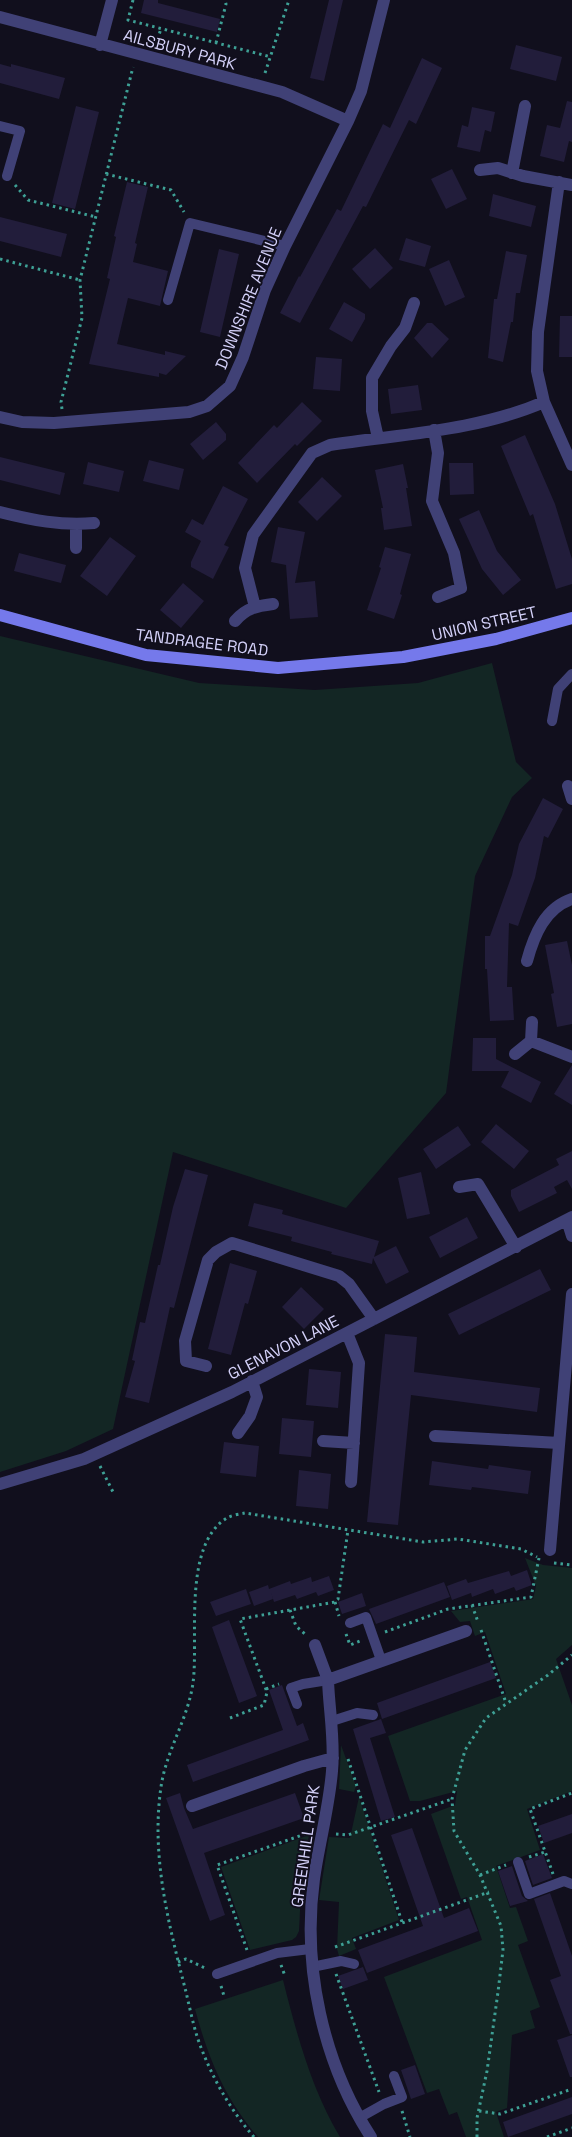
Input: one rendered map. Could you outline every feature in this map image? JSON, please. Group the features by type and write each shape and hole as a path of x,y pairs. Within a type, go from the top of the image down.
{"street":[{"path":"100,45 112,0"},
{"name":"DOWNSHIRE AVENUE","path":"0,417 22,422 65,422 189,412 207,406 230,386 243,357 266,290 285,246 348,121 367,74 384,0"},
{"name":"AILSBURY PARK","path":"0,17 282,92 348,121"},
{"path":"512,173 525,106"},
{"path":"480,170 498,168 512,173 566,183 538,332 537,371 544,402 572,465"},
{"path":"378,438 372,411 372,378 391,346 405,328 414,303"},
{"path":"255,607 245,568 253,535 312,453 330,445 463,426 525,410 544,402"},
{"path":"434,430 438,453 432,501 454,552 461,588 438,597"},
{"path":"0,512 34,521 76,524 94,523"},
{"path":"76,524 76,548"},
{"path":"235,621 243,612 255,607 272,604"},
{"name":"TANDRAGEE ROAD","path":"0,615 146,655 278,668 403,657"},
{"name":"UNION STREET","path":"403,657 496,639 572,618"},
{"path":"568,786 572,799"},
{"path":"527,961 539,926 562,902 572,899"},
{"path":"515,1054 531,1041 532,1022"},
{"path":"531,1041 572,1057"},
{"path":"459,1187 478,1184 516,1247"},
{"path":"570,1218 572,1236"},
{"name":"GLENAVON LANE","path":"0,1484 96,1453 252,1381 570,1218"},
{"path":"206,1366 186,1361 185,1341 208,1260 216,1252 232,1243 339,1276 349,1284 374,1319"},
{"path":"547,1555 572,1294"},
{"path":"347,1332 359,1362 351,1482"},
{"path":"238,1434 250,1416 257,1397 252,1381"},
{"path":"435,1436 559,1443"},
{"path":"323,1441 354,1443"},
{"path":"328,1680 466,1630"},
{"name":"GREENHILL PARK","path":"315,1644 328,1680 333,1758 328,1809 314,1880 311,1957 320,2013 342,2083 359,2118 371,2137"},
{"name":"GREENHILL PARK","path":"192,1806 304,1766 333,1758"}],"lane":[{"path":"0,126 20,131 7,176"},
{"path":"168,300 190,223 285,246"},
{"path":"552,721 558,689 572,674"},
{"path":"350,1623 366,1616 382,1660"},
{"path":"297,1704 291,1688 328,1680"},
{"path":"332,1721 357,1713 374,1715"},
{"path":"518,1862 529,1894 564,1881 572,1884"},
{"path":"217,1974 277,1953 311,1957 332,1964 341,1960 354,1964"},
{"path":"359,2118 384,2104 402,2097 394,2076"}],"path":[{"path":"133,0 128,20 271,56"},
{"path":"216,43 226,4 225,0"},
{"path":"261,87 289,0"},
{"path":"157,41 161,28"},
{"path":"65,422 61,402 82,318 80,280 136,54"},
{"path":"106,174 170,190 190,223"},
{"path":"7,176 28,200 96,218"},
{"path":"0,259 80,280"},
{"path":"96,1453 102,1472 114,1494"},
{"path":"254,2137 219,2086 201,2049 178,1962 159,1866 157,1836 161,1784 189,1700 193,1682 195,1598 201,1560 215,1529 228,1518 245,1513 423,1542 458,1539 521,1549 539,1558 547,1555"},
{"path":"230,1718 264,1705 267,1692 240,1619 335,1602 338,1599 348,1530"},
{"path":"373,1637 448,1609 531,1597 539,1558"},
{"path":"550,1563 572,1565"},
{"path":"472,1605 506,1702"},
{"path":"290,1610 296,1626 315,1644"},
{"path":"477,2137 479,2111 487,2071 503,1950 502,1926 489,1892 454,1831 452,1799 465,1750 486,1718 506,1702 548,1675 572,1655"},
{"path":"332,1735 344,1744 402,1922"},
{"path":"556,1884 530,1809 572,1793"},
{"path":"252,1962 217,1865 308,1833 348,1835 452,1799"},
{"path":"311,1957 402,1922 489,1892"},
{"path":"178,1962 186,1959 217,1974"},
{"path":"332,1964 384,2104"},
{"path":"479,2111 500,2114 572,2089"},
{"path":"397,2099 410,2137"},
{"path":"547,2137 572,2128"}],"green space":[{"path":"0,636 199,683 315,690 418,683 492,663 516,762 532,778 512,797 475,876 446,1093 346,1208 173,1152 113,1429 66,1451 0,1472"},
{"path":"525,1558 543,1565 572,1568 572,1645 556,1659 572,1705 572,1791 527,1809 540,1850 496,1866 510,1908 516,1907 528,1941 518,1945 540,2007 530,2011 535,2028 512,2035 507,2108 496,2112 504,2137 466,2137 457,2112 449,2115 439,2089 427,2093 384,1977 482,1940 467,1897 461,1899 431,1814 455,1805 457,1791 420,1801 410,1801 388,1736 506,1694 485,1632 475,1636 470,1621 460,1622 451,1611 533,1599 536,1586"},
{"path":"341,1745 356,1786 354,1792 339,1789"},
{"path":"359,1797 399,1920 352,1938 356,1949 339,1956 337,1949 339,1902 319,1900 329,1837 350,1838"},
{"path":"309,1835 302,1872 299,1931 296,1937 292,1940 250,1950 221,1867"},
{"path":"283,1980 306,2061 321,2100 340,2137 258,2137 236,2108 212,2061 195,2009"}],"building":[{"path":"144,0 158,0 158,3 220,19 217,32 141,13"},
{"path":"329,0 343,0 324,81 310,78"},
{"path":"516,45 562,57 556,81 510,69"},
{"path":"422,58 442,68 416,124 409,120 366,207 363,206 300,323 280,313 337,209 341,211 383,124 390,128"},
{"path":"0,64 11,67 11,64 65,78 59,99 0,83"},
{"path":"567,101 572,102 572,142 569,141 564,162 540,156 547,125 560,128"},
{"path":"76,106 99,112 75,209 52,203"},
{"path":"472,107 495,112 491,132 485,130 480,152 457,147 462,125 468,127"},
{"path":"452,169 467,199 446,209 431,179"},
{"path":"127,182 148,187 135,243 137,244 133,262 168,271 160,306 128,298 117,344 165,355 165,351 186,356 166,375 159,373 159,377 89,364 110,279 107,278 116,237 114,236"},
{"path":"493,194 536,206 531,227 489,216"},
{"path":"0,217 67,234 61,257 0,241"},
{"path":"406,238 431,246 425,267 399,260"},
{"path":"375,248 393,268 370,289 352,269"},
{"path":"219,249 239,254 220,337 200,332"},
{"path":"506,251 527,255 520,293 516,293 513,322 511,322 503,362 488,358 494,299 497,299"},
{"path":"449,260 465,297 445,306 429,269"},
{"path":"344,302 365,314 365,319 352,342 329,329"},
{"path":"560,316 572,316 572,357 559,357"},
{"path":"427,323 432,323 449,339 432,358 414,338"},
{"path":"316,357 342,359 340,391 313,389"},
{"path":"418,385 422,410 391,414 388,389"},
{"path":"302,402 322,421 297,446 295,444 257,483 238,463 274,425 277,428"},
{"path":"216,422 226,434 226,440 203,460 190,444"},
{"path":"525,435 555,504 572,559 572,584 556,589 533,514 530,516 501,446"},
{"path":"0,457 65,473 60,495 0,480"},
{"path":"149,460 184,469 179,490 143,481"},
{"path":"88,462 124,471 119,492 83,484"},
{"path":"449,463 473,463 474,494 450,495"},
{"path":"403,464 408,488 406,488 412,526 384,530 381,508 383,508 375,470"},
{"path":"322,477 342,496 317,521 298,502"},
{"path":"223,486 248,499 224,545 229,547 213,579 191,567 191,562 201,541 185,532 192,519 203,525"},
{"path":"479,510 497,551 521,580 503,595 482,569 459,519"},
{"path":"278,527 305,532 295,583 315,581 318,617 290,619 286,565 271,562"},
{"path":"110,537 136,556 107,596 80,576"},
{"path":"385,547 411,554 400,594 402,595 394,619 367,610 381,568 379,567"},
{"path":"19,553 66,565 61,583 14,571"},
{"path":"183,583 204,601 181,628 160,610"},
{"path":"543,798 563,809 548,838 544,836 535,878 518,926 509,923 507,987 512,987 514,1020 490,1021 487,969 485,969 485,936 490,936 512,875 519,844"},
{"path":"567,941 572,965 572,1024 557,1027 551,994 554,993 545,945"},
{"path":"473,1038 496,1038 496,1059 541,1082 531,1103 501,1087 509,1071 472,1071"},
{"path":"572,1065 572,1105 554,1094"},
{"path":"496,1124 529,1151 514,1169 481,1142"},
{"path":"458,1126 471,1145 436,1169 423,1149"},
{"path":"572,1151 572,1189 567,1180 554,1187 557,1193 519,1212 511,1196 511,1190 559,1165 556,1159"},
{"path":"185,1169 208,1175 174,1308 170,1307 149,1403 125,1397 135,1361 132,1360 140,1322 145,1323 173,1207"},
{"path":"421,1172 430,1214 407,1219 398,1178"},
{"path":"254,1203 283,1210 282,1214 379,1241 374,1257 396,1246 409,1272 386,1284 373,1258 372,1264 331,1254 332,1252 291,1241 292,1237 248,1226"},
{"path":"467,1217 478,1238 440,1258 429,1237"},
{"path":"230,1263 257,1271 248,1304 245,1303 231,1355 208,1349"},
{"path":"540,1269 551,1290 459,1335 448,1314"},
{"path":"301,1287 324,1309 304,1329 282,1307"},
{"path":"385,1334 417,1337 414,1372 540,1388 537,1412 411,1395 398,1525 367,1522"},
{"path":"309,1369 341,1372 338,1408 306,1405"},
{"path":"282,1418 314,1421 311,1457 279,1454"},
{"path":"224,1442 259,1446 256,1477 220,1473"},
{"path":"432,1461 488,1469 489,1465 531,1471 528,1494 472,1487 471,1490 429,1485"},
{"path":"299,1470 331,1474 328,1509 296,1506"},
{"path":"527,1570 532,1585 516,1591 514,1587 495,1594 493,1589 472,1597 471,1593 452,1600 447,1586 466,1579 468,1583 509,1571 511,1576"},
{"path":"329,1576 334,1590 318,1596 316,1592 297,1599 295,1595 274,1602 271,1592 273,1599 254,1606 249,1592 268,1585 269,1589 290,1581 291,1584 311,1577 312,1582"},
{"path":"444,1582 450,1597 376,1624 369,1609"},
{"path":"246,1589 251,1604 216,1616 210,1602"},
{"path":"362,1593 366,1606 342,1614 338,1602"},
{"path":"229,1620 257,1696 239,1703 212,1627"},
{"path":"490,1662 496,1678 382,1719 377,1703"},
{"path":"282,1685 297,1726 303,1723 309,1740 193,1782 187,1765 283,1730 269,1690"},
{"path":"381,1719 386,1733 370,1738 395,1817 381,1821 353,1729"},
{"path":"180,1793 193,1829 295,1793 304,1818 204,1853 225,1915 210,1921 166,1798"},
{"path":"572,1814 572,1833 544,1843 538,1826"},
{"path":"412,1828 444,1918 469,1908 478,1931 367,1973 358,1950 423,1926 391,1835"},
{"path":"543,1854 552,1878 533,1885 525,1861"},
{"path":"512,1866 522,1896 528,1901 510,1906 498,1871"},
{"path":"550,1893 572,1956 572,2034 570,2034 550,1980 561,1976 534,1899"},
{"path":"363,1967 368,1980 343,1989 338,1976"},
{"path":"572,2035 572,2077 570,2077 557,2040"},
{"path":"415,2065 425,2094 411,2099 401,2070"},
{"path":"572,2097 572,2114 508,2137 503,2122"}]}
